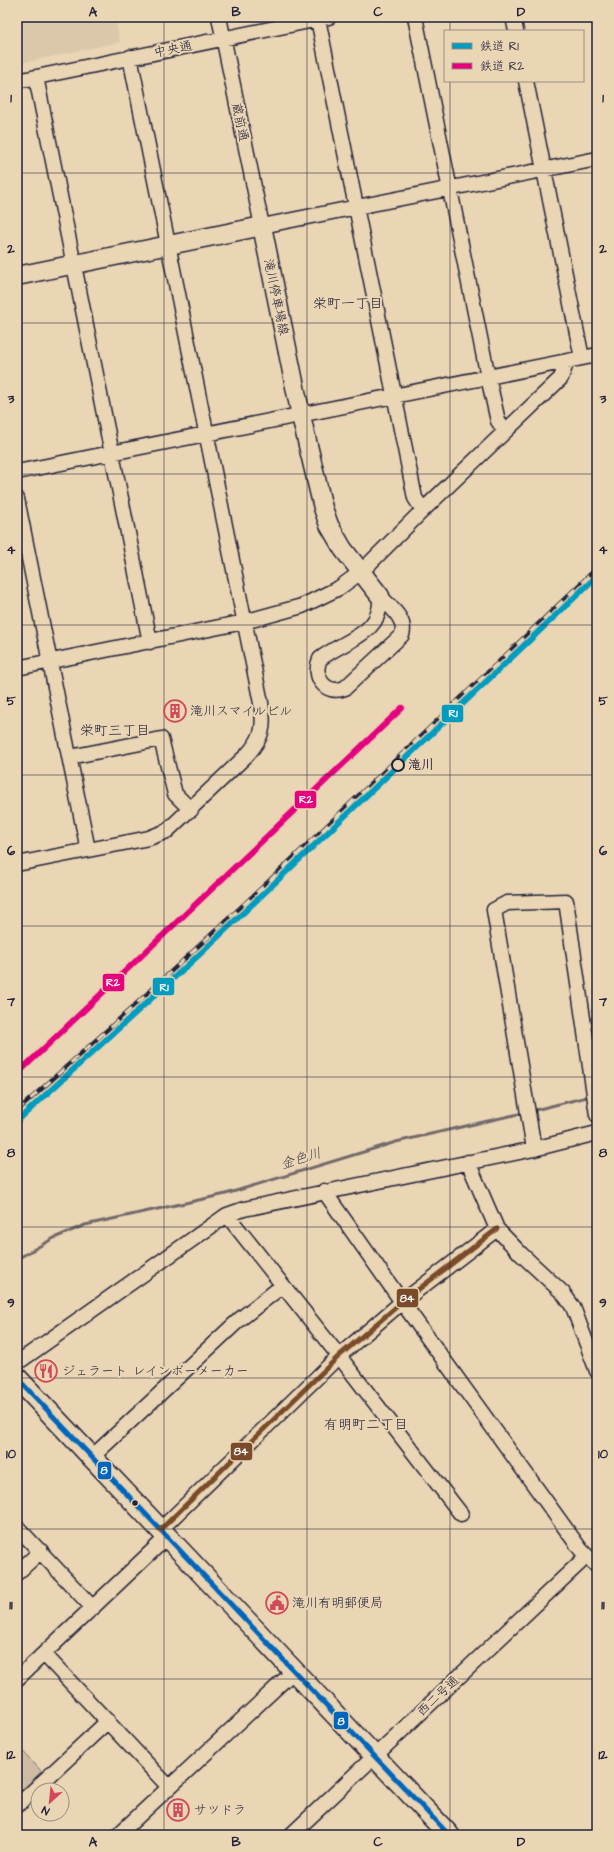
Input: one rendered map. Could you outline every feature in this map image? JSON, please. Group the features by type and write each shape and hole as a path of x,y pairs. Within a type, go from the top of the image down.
{"highway":[{"path":"17,1378 449,1835"}],"main road":[{"path":"17,276 262,226"},
{"name":"滝川停車場線","path":"262,226 301,416 323,508 329,525 343,549 380,596"}],"street":[{"name":"蔵前通","path":"219,17 262,226"},
{"path":"415,17 488,377 498,421 505,431"},
{"path":"513,17 516,30"},
{"name":"中央通","path":"17,80 224,40 298,20 323,18"},
{"path":"323,18 356,208 415,498 423,510"},
{"path":"17,864 160,835 167,832 247,755 256,745 263,730 264,718 130,57"},
{"path":"36,77 150,642"},
{"path":"526,82 582,358"},
{"path":"262,226 597,159"},
{"path":"17,472 301,416 597,355"},
{"path":"17,668 244,622 302,606 339,588 361,572 423,510 561,378 567,361"},
{"path":"17,499 88,850"},
{"path":"380,596 392,609 402,621 404,628 402,635 344,688 339,690 331,690 322,684 317,676 316,666 320,659 370,629 392,609"},
{"path":"370,629 378,617 380,596"},
{"path":"70,756 161,739 175,794 190,810"},
{"path":"534,1149 494,910 507,903 566,901 597,1115"},
{"path":"17,1363 227,1215 244,1209 324,1191 534,1149 597,1132"},
{"path":"468,1162 497,1229 521,1254 563,1293 573,1307 597,1371"},
{"path":"324,1191 402,1302 592,1561"},
{"path":"227,1215 339,1356 461,1514"},
{"path":"17,1679 93,1608 339,1356 402,1302 497,1229"},
{"path":"92,1457 239,1320 282,1286"},
{"path":"17,1528 41,1551 93,1608"},
{"path":"17,1573 41,1551"},
{"name":"西二号通","path":"291,1835 374,1756 592,1561"},
{"path":"44,1654 169,1787"},
{"path":"118,1835 294,1670"},
{"path":"17,1806 108,1721"}],"shaded area":[{"path":"17,17 115,17 120,42 17,64"},
{"path":"17,1745 42,1772 17,1795"}],"waterway":[{"name":"金色川","path":"531,1111 591,1096"},
{"name":"金色川","path":"17,1259 54,1238 85,1225 226,1194 396,1142 523,1113"},
{"path":"583,1835 597,1830"}],"railway":[{"path":"17,1111 134,1006 268,882 597,568"},
{"path":"17,1074 402,708"}],"rail line":[{"name":"R1","path":"17,1121 201,953 597,576"},
{"name":"R2","path":"17,1074 402,708"}],"transit line":[{"name":"84","path":"160,1530 339,1356 402,1302 497,1229"},
{"name":"8","path":"17,1378 449,1835"}],"place":[{"name":"滝川スマイルビル","path":"175,711"},
{"name":"滝川","path":"398,765"},
{"name":"ジェラート レインボーメーカー","path":"46,1371"},
{"name":"滝川有明郵便局","path":"277,1603"},
{"name":"サツドラ","path":"178,1810"}],"district":[{"name":"栄町一丁目","path":"348,304"},
{"name":"栄町三丁目","path":"115,731"},
{"name":"有明町二丁目","path":"366,1425"}]}
